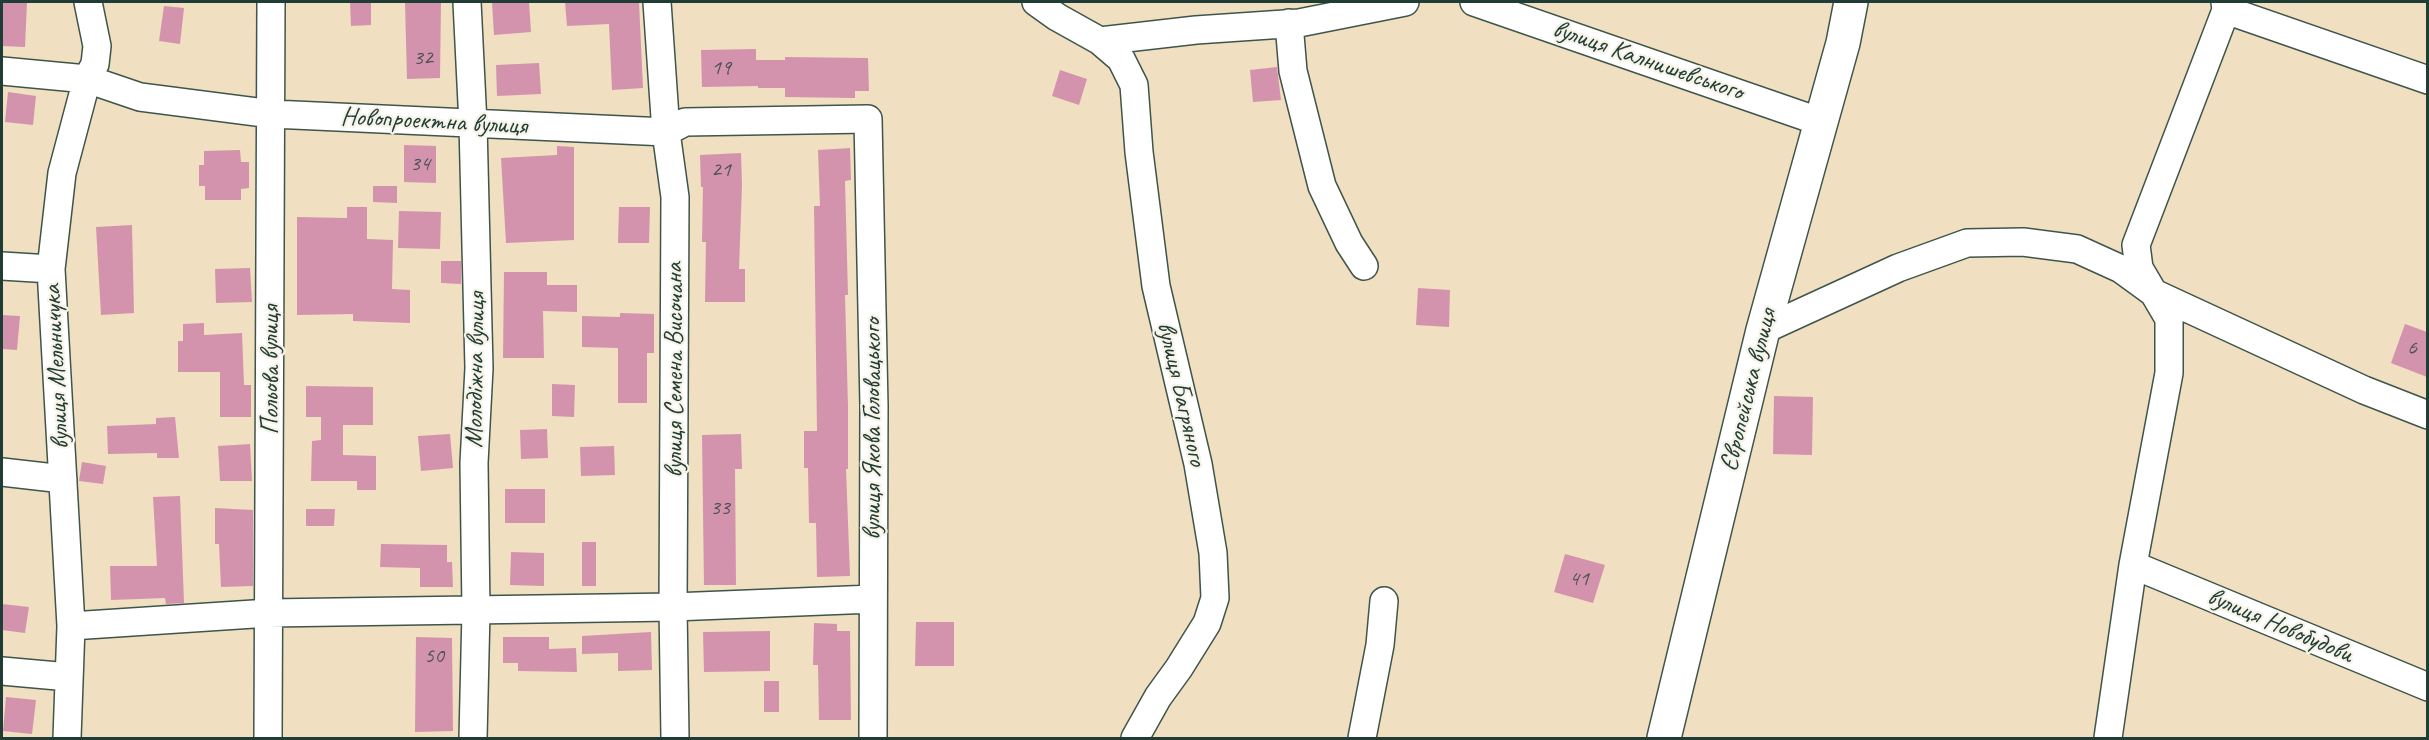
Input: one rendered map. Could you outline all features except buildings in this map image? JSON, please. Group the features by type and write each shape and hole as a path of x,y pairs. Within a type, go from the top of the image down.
{"main road":[{"path":"1843,43 1851,2"},
{"path":"1843,43 1860,2"},
{"name":"Європейська вулиця","path":"1664,738 1763,330 1843,43"}],"street":[{"name":"вулиця Мельничука","path":"67,738 71,626 51,269 62,173 87,79 95,64 97,46 88,2"},
{"name":"Польова вулиця","path":"268,738 271,2"},
{"name":"Молодіжна вулиця","path":"467,2 473,124 479,368 474,463 476,611 473,738"},
{"name":"вулиця Семена Височана","path":"657,2 666,132 675,197 673,606 675,738"},
{"path":"1036,2 1100,41 1196,30 1289,23 1405,2"},
{"name":"вулиця Калнишевського","path":"1474,2 1821,122"},
{"path":"2108,738 2133,565 2169,374 2169,319 2139,268 2136,245 2225,6 2427,80"},
{"path":"1289,23 1293,71 1322,186 1349,243 1364,266"},
{"name":"вулиця Багряного","path":"1100,41 1121,59 1134,85 1139,152 1156,286 1198,464 1214,564 1215,598 1207,623 1158,697 1135,738"},
{"name":"Новопроектна вулиця","path":"2,71 87,79 140,97 272,114 666,132 685,122 868,119"},
{"name":"вулиця Якова Головацького","path":"868,119 874,406 873,738"},
{"path":"1763,330 1898,268 1967,243 2023,242 2077,249 2121,270 2154,293 2364,390 2427,415"},
{"path":"2,266 51,269"},
{"path":"2,472 63,479"},
{"name":"вулиця Новобудови","path":"2133,565 2427,687"},
{"path":"71,626 269,613 476,611 873,599"},
{"path":"1362,738 1380,645 1384,601"},
{"path":"2,671 69,677"}]}
